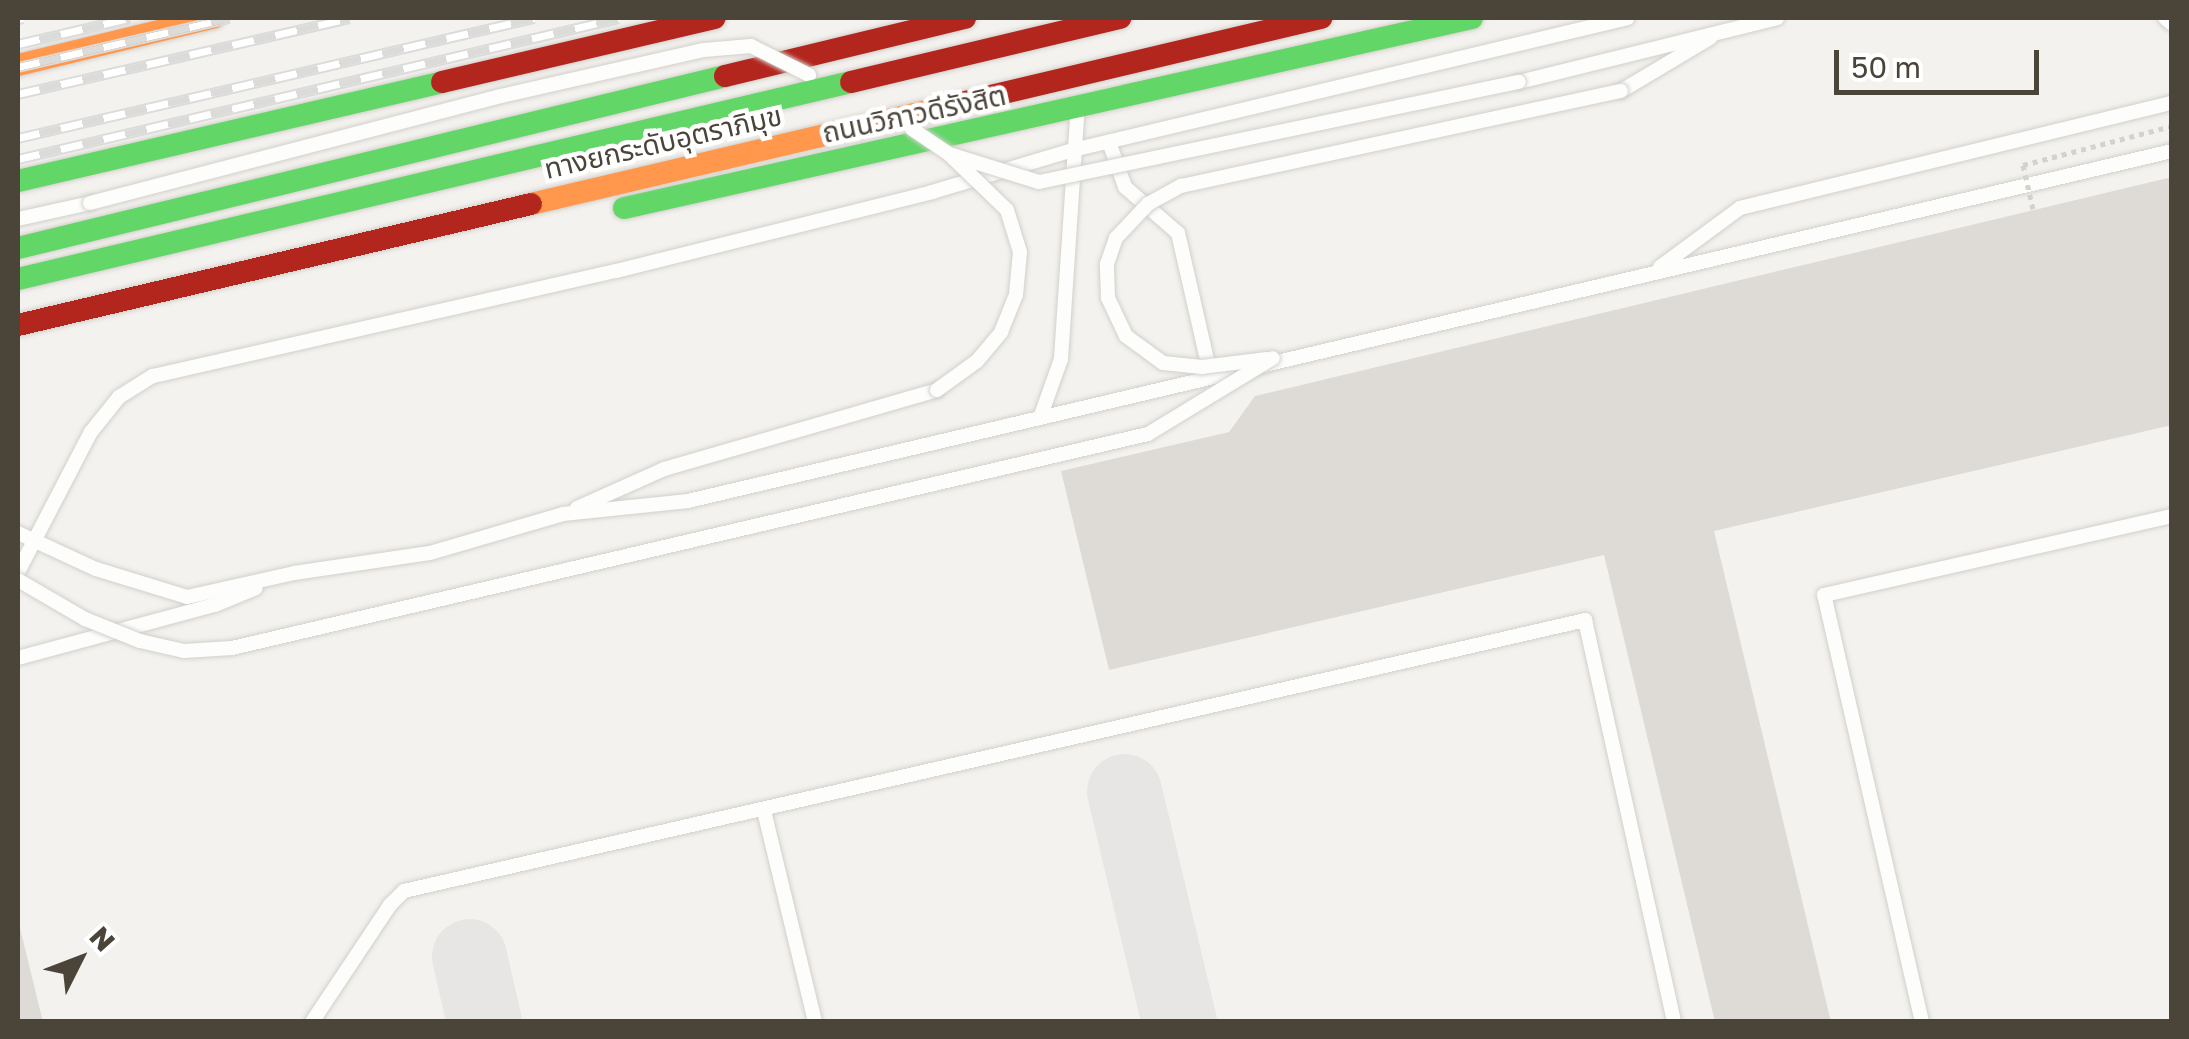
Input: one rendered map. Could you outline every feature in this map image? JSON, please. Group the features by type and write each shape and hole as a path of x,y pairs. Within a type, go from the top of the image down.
{"main road":[{"path":"18,65 160,24 213,18"},
{"path":"18,181 715,18"},
{"path":"18,248 964,18"},
{"name":"ทางยกระดับอุตราภิมุข","path":"18,279 1120,18"},
{"name":"ทางยกระดับอุตราภิมุข","path":"18,324 1322,18"},
{"name":"ถนนวิภาวดีรังสิต","path":"596,214 1472,18"},
{"path":"18,342 538,227"}],"lane":[{"path":"1273,358 1148,434 232,648 184,651 140,641 84,619 18,576 91,432 120,398 153,376 616,271 932,192 1072,150 1628,18"},
{"path":"872,108 949,154 1039,182 1519,82 1776,18"},
{"path":"2165,18 2172,24"},
{"path":"1723,30 1621,92 1181,186 1148,204 1116,238 1108,264 1108,298 1126,336 1163,363 1202,367 1273,358 1664,266 1740,208 2172,103"},
{"path":"18,219 501,96 704,50 751,46 857,100"},
{"path":"1040,418 1060,359 1078,108"},
{"path":"1108,142 1125,187 1178,232 1211,378"},
{"path":"563,514 688,501 2172,151"},
{"path":"18,532 96,569 186,596 294,573 430,553 563,514 664,469 936,390 977,361 1001,332 1016,296 1020,252 1006,210 949,154"},
{"path":"1922,1022 1824,595 2172,516"},
{"path":"18,658 215,605 294,573"},
{"path":"312,1022 390,904 404,892 1585,620 1674,1022"},
{"path":"764,811 815,1022"}],"path":[{"path":"2033,209 2023,164 2172,126"}],"building":[{"path":"2172,177 2172,425 1714,531 1831,1022 1715,1022 1604,555 1109,670 1061,471 1229,432 1255,396"},
{"path":"19,924 43,1022 18,1022"}],"taxiway":[{"path":"1124,791 1179,1022"},
{"path":"469,956 484,1022"}],"railway":[{"path":"18,19 23,18"},
{"path":"18,44 130,18"},
{"path":"18,67 229,18"},
{"path":"18,94 349,18"},
{"path":"18,138 534,18"},
{"path":"18,159 619,18"}],"traffic: fast":[{"path":"624,208 1472,18"},
{"path":"18,248 725,76"},
{"path":"18,181 442,82"},
{"path":"18,279 851,82"}],"traffic: slow":[{"path":"18,65 213,18"},
{"path":"531,204 940,108"}],"traffic: jam":[{"path":"442,82 715,18"},
{"path":"725,76 965,18"},
{"path":"851,82 1120,18"},
{"path":"940,108 1322,18"},
{"path":"18,325 531,204"}]}
